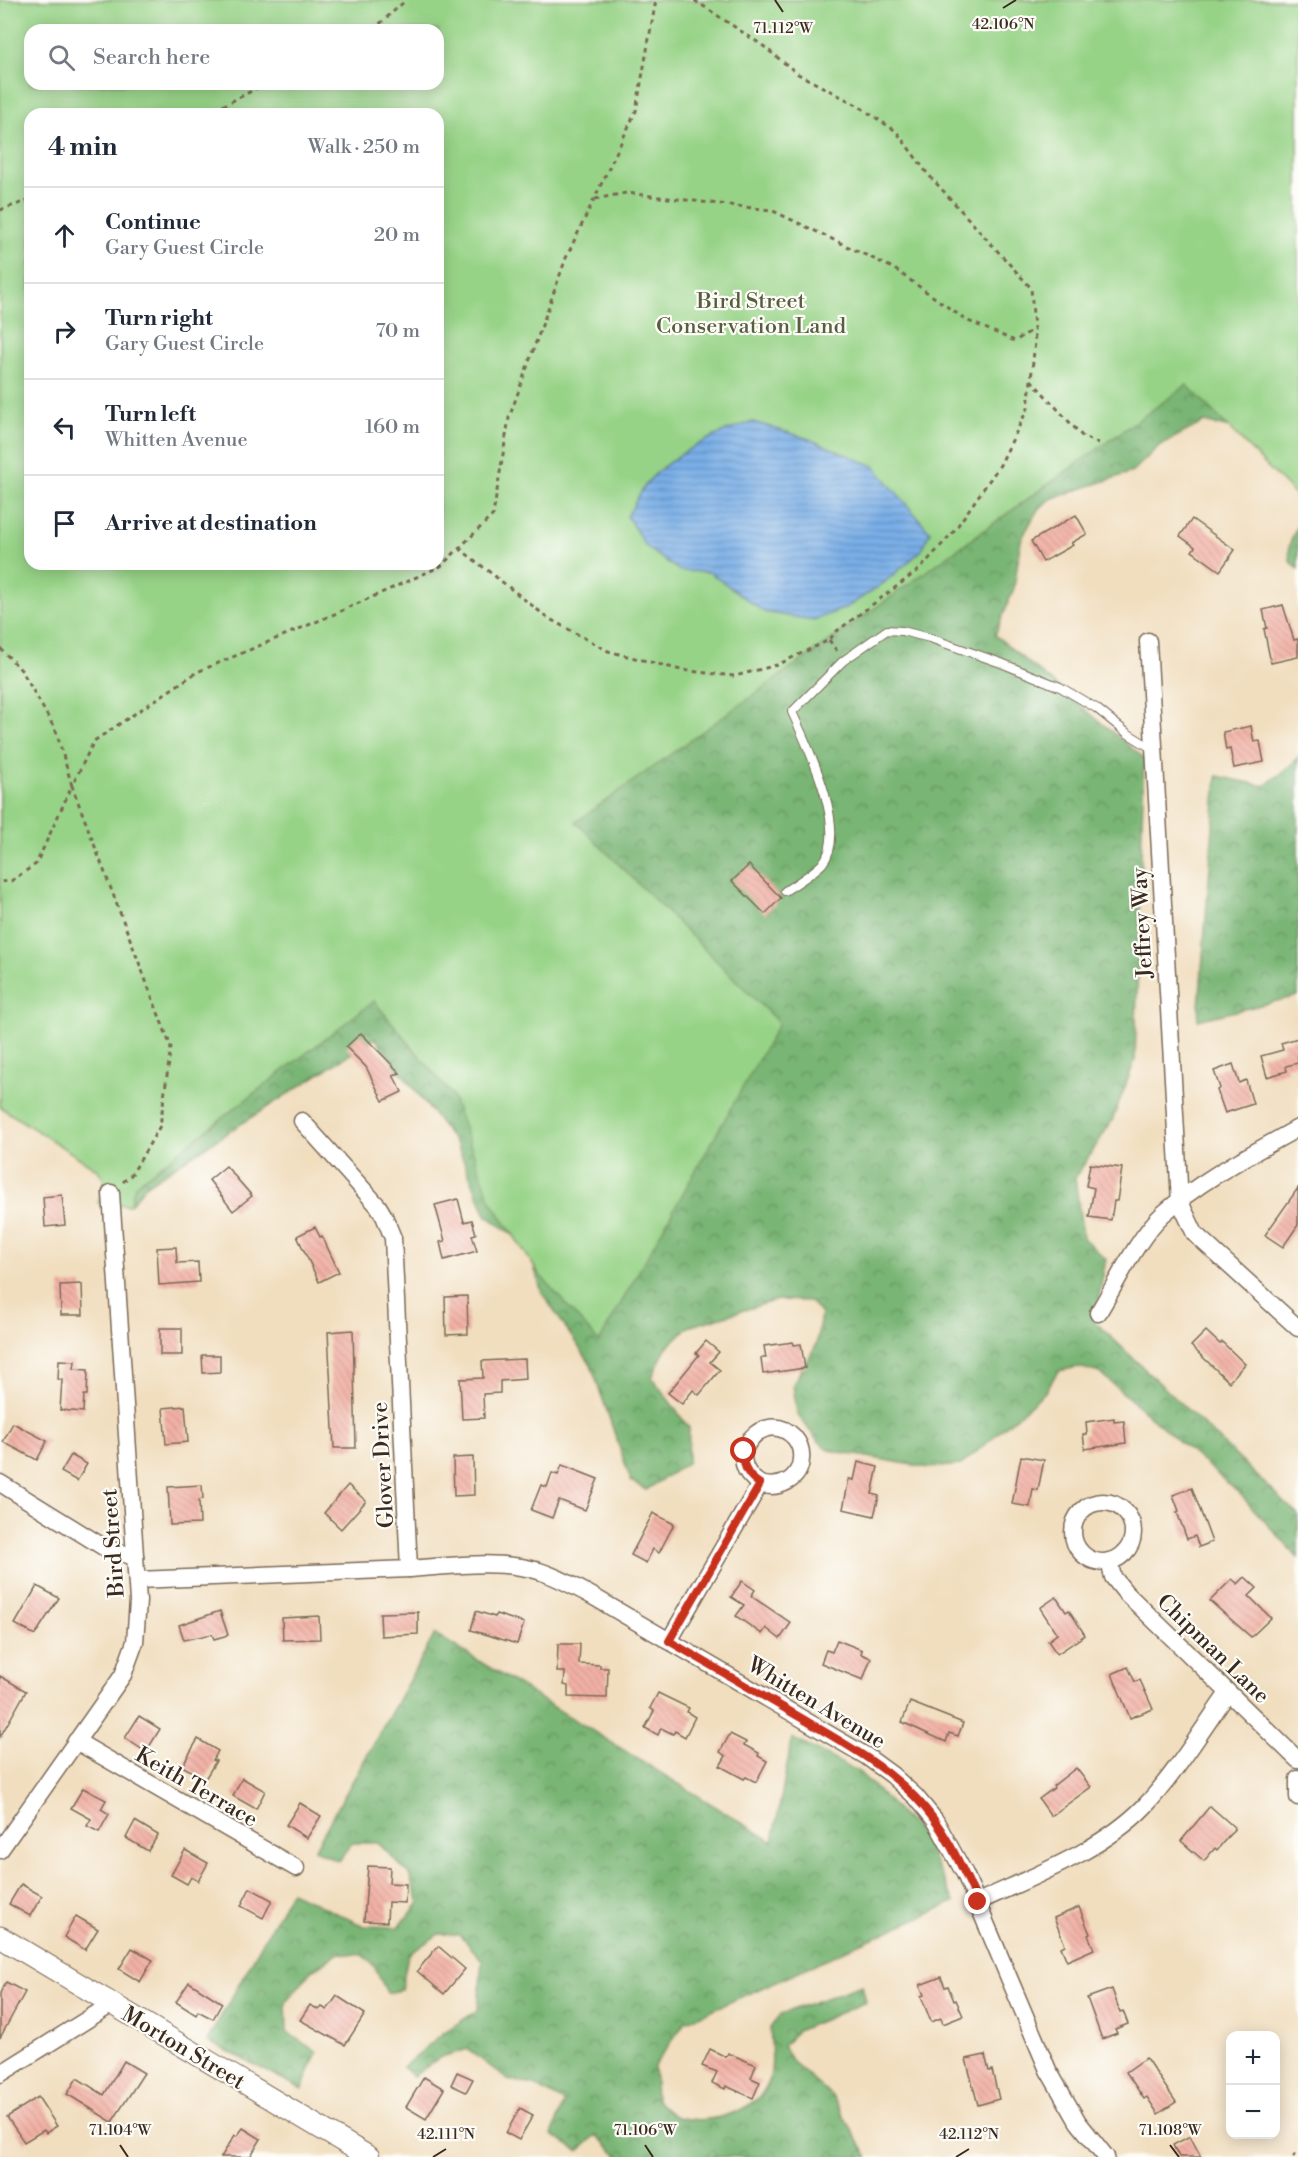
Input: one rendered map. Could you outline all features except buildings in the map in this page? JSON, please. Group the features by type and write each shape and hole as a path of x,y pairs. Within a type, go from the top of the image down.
{"street":[{"name":"Jeffrey Way","path":"1148,641 1180,1202"},
{"name":"Glover Drive","path":"302,1120 374,1201 384,1216 393,1238 409,1569"},
{"path":"1098,1313 1141,1243 1162,1215 1210,1178 1298,1128"},
{"name":"Bird Street","path":"0,1850 123,1675 135,1642 139,1607 111,1193"},
{"path":"1180,1202 1195,1234 1298,1328"},
{"path":"0,1483 105,1548 135,1557"},
{"path":"669,1641 760,1484"},
{"name":"Chipman Lane","path":"1109,1561 1113,1577 1125,1592 1298,1760"},
{"name":"Whitten Avenue","path":"409,1569 492,1565 518,1566 540,1571 577,1587 858,1752 892,1775 916,1797 935,1820 960,1864 1048,2070 1078,2122 1106,2157"},
{"path":"137,1580 409,1569"},
{"path":"978,1902 1087,1849 1126,1823 1155,1793 1228,1693"},
{"name":"Keith Terrace","path":"76,1742 296,1869"},
{"path":"1298,1779 1298,1797"},
{"name":"Morton Street","path":"0,1937 369,2157"},
{"path":"0,2074 112,2004"}],"lane":[{"path":"785,891 823,863 833,837 821,777 792,712 843,661 887,630 930,638 1060,687 1096,708 1127,733 1154,749"}],"path":[{"path":"380,24 406,0"},
{"path":"444,563 493,515 509,418 567,258 636,111 656,0"},
{"path":"459,548 548,618 608,651 681,670 735,676 777,665 829,640 837,631 920,569 954,531 1000,465 1028,408 1035,342 1031,288 927,173 896,131 855,104 798,74 762,45 694,0"},
{"path":"219,108 254,90"},
{"path":"594,199 626,193 771,210 893,268 966,320 1015,341 1034,329"},
{"path":"0,210 24,202"},
{"path":"1031,380 1083,437 1098,443"},
{"path":"0,882 11,881 36,864 94,741 197,672 432,570"},
{"path":"0,648 22,671 56,731 72,786 171,1047 160,1126 132,1174 111,1193"},
{"path":"1293,2157 1298,2150"}],"green space":[{"name":"Bird Street Conservation Land","path":"0,0 1298,0 1235,429 1204,422 1160,445 1132,472 1050,499 1037,511 1021,540 1014,588 995,635 1144,758 1135,1060 1112,1121 1075,1178 1083,1238 1106,1259 1097,1307 1091,1318 1298,1515 1298,1558 1240,1494 1100,1373 1079,1367 1058,1371 1045,1392 961,1465 929,1468 829,1450 817,1440 797,1414 793,1384 816,1346 821,1314 810,1301 777,1300 688,1327 666,1348 652,1377 689,1428 688,1462 646,1490 631,1481 591,1365 542,1293 528,1246 486,1215 457,1145 375,1038 146,1185 130,1205 98,1203 114,1177 0,885"},
{"name":"Bird Street Conservation Land","path":"0,0 1298,0 1298,498 1187,385 576,822 779,1023 599,1342 539,1274 491,1201 452,1095 374,1001 135,1185 130,1205 98,1203 104,1181 98,1170 0,1107"},
{"path":"1298,523 1298,569 1290,561 1289,546"},
{"path":"1298,757 1298,996 1198,1020 1217,776 1264,786 1291,766"},
{"path":"435,1634 773,1842 792,1738 859,1772 922,1835 954,1902 685,2022 654,2066 656,2100 674,2116 701,2120 738,2111 759,2097 769,2082 772,2059 770,2028 781,2014 862,1985 866,2002 797,2031 783,2046 791,2060 832,2096 868,2157 619,2157 596,2135 578,2151 552,2135 564,2102 534,2085 508,2080 468,2049 441,2057 413,2076 403,2067 443,2033 478,2010 482,1960 460,1935 439,1934 408,1955 401,1990 387,1993 374,1966 363,1955 339,1953 312,1970 286,2002 287,2032 317,2052 302,2089 207,2041 291,1892 364,1926 399,1927 419,1903 409,1874 378,1843 352,1843 339,1861 314,1850"}],"water":[{"path":"753,422 809,439 874,466 930,532 922,550 884,583 846,608 813,620 764,612 709,572 680,571 646,547 627,516 647,483 681,454 710,438"}],"route":[{"path":"744,1451 743,1462 747,1473 760,1484 669,1641 866,1756 892,1775 916,1797 935,1820 978,1902"}]}
